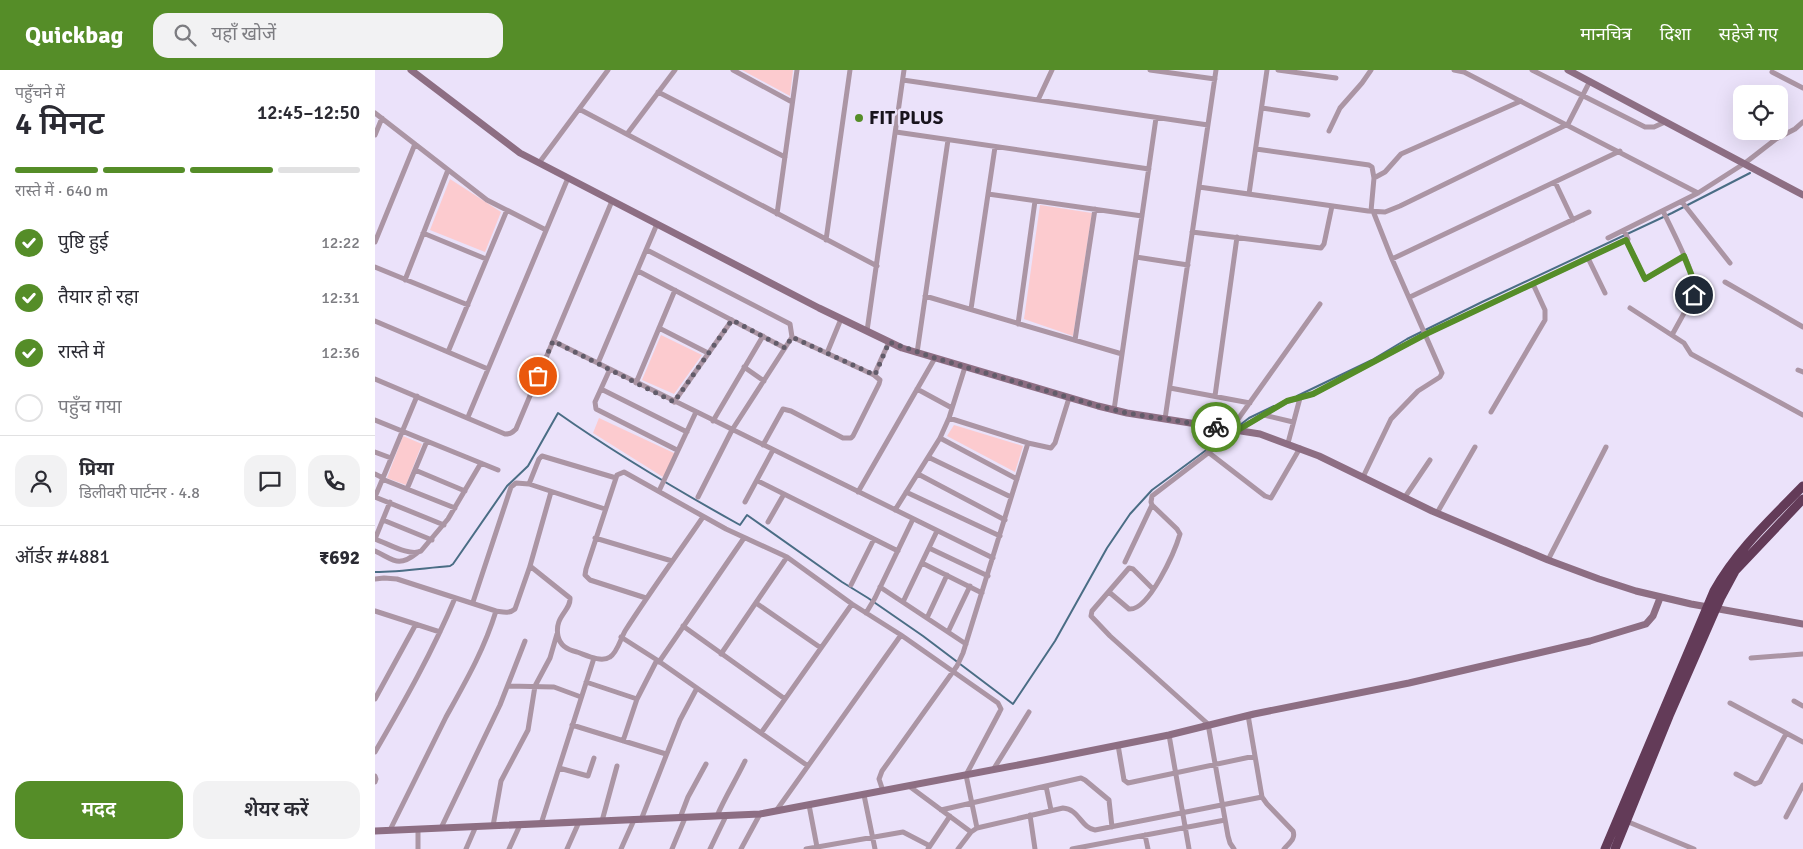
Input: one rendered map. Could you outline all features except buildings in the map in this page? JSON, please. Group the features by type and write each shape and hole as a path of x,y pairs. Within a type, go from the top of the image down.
{"highway":[{"path":"1615,849 1727,568 1747,544 1803,486"},
{"path":"1605,849 1711,608 1735,571 1803,499"}],"street":[{"path":"411,70 519,153 889,342 935,358 1114,410 1165,420 1260,434 1300,448 1437,513 1548,560 1599,579 1660,598 1803,624"},
{"path":"539,163 608,70"},
{"path":"627,134 675,70"},
{"path":"733,70 792,102"},
{"path":"777,214 797,70"},
{"path":"826,240 850,70"},
{"path":"867,331 904,70"},
{"path":"1038,100 1052,70"},
{"path":"1150,70 1215,79"},
{"path":"1165,420 1216,70"},
{"path":"1249,194 1267,70"},
{"path":"1278,70 1336,78"},
{"path":"1329,131 1340,108 1371,70"},
{"path":"1454,70 1464,72 1568,124 1698,193"},
{"path":"1531,70 1645,127 1654,127 1665,122"},
{"path":"1568,70 1803,195"},
{"path":"1771,72 1803,88"},
{"path":"903,80 1208,125"},
{"path":"1199,187 1385,212 1568,124 1590,82"},
{"path":"659,92 785,157"},
{"path":"1374,178 1385,172 1401,154 1521,101"},
{"path":"1262,108 1307,115"},
{"path":"579,109 877,266"},
{"path":"375,113 487,200 546,230"},
{"path":"375,136 382,118"},
{"path":"1114,410 1156,118"},
{"path":"1109,592 1132,610 1153,589 1169,562 1180,534 1153,505 1151,502 1152,496 1234,430 1287,401 1313,394 1425,331 1588,258 1625,235 1684,205 1698,193 1803,122"},
{"path":"895,132 1149,169"},
{"path":"917,352 948,140"},
{"path":"375,242 415,144"},
{"path":"971,309 995,147"},
{"path":"1256,150 1369,165 1374,170 1372,211 1391,259 1410,297 1442,373 1440,377 1418,391 1391,420 1363,477"},
{"path":"1391,259 1620,151"},
{"path":"405,280 449,170"},
{"path":"468,417 568,178"},
{"path":"1555,182 1573,220"},
{"path":"988,194 1142,216"},
{"path":"375,379 505,434 513,432 612,201"},
{"path":"1018,324 1035,201"},
{"path":"1684,205 1730,263"},
{"path":"1193,232 1321,248 1324,244 1332,206"},
{"path":"1075,340 1095,209"},
{"path":"448,352 507,210"},
{"path":"1410,297 1589,212"},
{"path":"1665,214 1684,256 1696,289 1673,335"},
{"path":"598,363 657,224"},
{"path":"423,233 486,259"},
{"path":"1607,238 1625,235"},
{"path":"1625,235 1645,279 1684,256"},
{"path":"1215,396 1237,237"},
{"path":"647,250 790,324 792,337 732,430 698,497"},
{"path":"1136,257 1188,265"},
{"path":"1588,258 1605,293"},
{"path":"375,267 468,305"},
{"path":"638,271 785,348"},
{"path":"1725,282 1803,327"},
{"path":"1491,412 1545,320 1545,310 1533,284"},
{"path":"636,383 675,290"},
{"path":"925,296 1122,354"},
{"path":"1234,430 1250,403 1320,304"},
{"path":"1630,308 1686,344 1691,354 1803,415"},
{"path":"827,353 841,319"},
{"path":"674,402 732,320"},
{"path":"375,321 488,369"},
{"path":"659,328 708,353"},
{"path":"713,421 763,336"},
{"path":"763,445 783,409 791,410 843,438 851,438 879,384 879,380 875,375 792,337"},
{"path":"553,341 993,558"},
{"path":"875,375 889,342"},
{"path":"859,492 935,358"},
{"path":"744,367 764,381"},
{"path":"895,510 940,438 949,418 965,367"},
{"path":"610,369 595,406 598,412 677,450"},
{"path":"917,388 952,408"},
{"path":"1170,388 1250,403"},
{"path":"601,389 687,432"},
{"path":"417,396 375,497 444,525"},
{"path":"949,418 1027,443 1051,448 1054,446 1069,398"},
{"path":"1288,443 1300,398"},
{"path":"659,491 696,412"},
{"path":"1264,415 1293,422"},
{"path":"375,420 498,470"},
{"path":"940,438 1017,479"},
{"path":"407,489 427,441"},
{"path":"883,791 879,778 881,771 957,666 967,644 1027,443"},
{"path":"1437,513 1475,447"},
{"path":"1548,560 1606,447"},
{"path":"1208,452 1265,496 1271,498 1300,448"},
{"path":"745,502 773,450"},
{"path":"375,452 391,458"},
{"path":"529,484 542,456 616,478"},
{"path":"928,457 1011,497"},
{"path":"1405,497 1430,460"},
{"path":"375,551 401,562 407,561 417,553 432,540 444,525 481,463"},
{"path":"415,470 465,491"},
{"path":"646,598 587,578 585,569 616,478 620,473 628,472 703,517 787,557 852,604 901,635 998,703 1001,709 965,775 977,828"},
{"path":"375,474 455,508"},
{"path":"918,474 1005,520"},
{"path":"757,482 898,551"},
{"path":"473,602 511,487 516,483 529,484 605,509"},
{"path":"375,579 397,579 508,613 515,609 530,566 551,492"},
{"path":"906,492 1000,536"},
{"path":"768,522 784,494"},
{"path":"390,502 375,539 410,553 417,553"},
{"path":"1125,562 1153,505"},
{"path":"557,631 562,645 569,650 594,658 609,658 613,655 621,637 646,598 703,517"},
{"path":"866,613 913,519"},
{"path":"383,520 432,540"},
{"path":"903,602 937,532"},
{"path":"595,538 672,561"},
{"path":"623,741 637,699 658,661 744,538"},
{"path":"851,585 874,539"},
{"path":"929,548 988,576"},
{"path":"721,654 787,557"},
{"path":"922,562 982,593"},
{"path":"493,826 501,781 528,730 535,686 550,658 558,622 570,603 570,598 530,566"},
{"path":"1153,589 1131,568 1091,614 1092,619 1208,724 1225,820 1230,843 1234,849"},
{"path":"927,618 947,575"},
{"path":"948,632 970,586"},
{"path":"880,587 967,644"},
{"path":"375,752 440,632 455,598"},
{"path":"375,831 760,814 1169,735 1248,715 1437,676 1581,643 1641,626 1651,621 1660,598"},
{"path":"756,603 821,648"},
{"path":"761,733 852,604"},
{"path":"390,830 479,657 489,634 496,610"},
{"path":"375,611 440,632"},
{"path":"375,699 415,624"},
{"path":"683,626 785,699"},
{"path":"776,811 901,635"},
{"path":"621,637 808,766"},
{"path":"441,828 508,686 525,640"},
{"path":"1751,658 1803,654"},
{"path":"541,824 594,658"},
{"path":"586,682 637,699"},
{"path":"508,686 554,687 581,697"},
{"path":"621,849 637,820 680,720 697,688"},
{"path":"1794,701 1803,706"},
{"path":"1730,703 1803,742"},
{"path":"993,770 1029,712"},
{"path":"1248,715 1262,797 1293,831 1293,838 1285,849"},
{"path":"572,725 666,754"},
{"path":"1736,774 1755,784 1760,782 1786,734"},
{"path":"1169,735 1189,849"},
{"path":"1118,745 1126,782 1216,766 1255,756"},
{"path":"559,768 588,776 594,758"},
{"path":"717,816 745,761"},
{"path":"672,849 688,797 706,764"},
{"path":"602,822 617,766"},
{"path":"375,776 375,782"},
{"path":"941,810 1081,778 1109,800 1112,827"},
{"path":"1786,817 1803,785"},
{"path":"909,786 971,832"},
{"path":"1046,786 1051,810"},
{"path":"864,794 875,849"},
{"path":"960,849 971,832 977,828 1051,810 1070,808 1075,811 1091,830 1262,797"},
{"path":"809,805 817,847"},
{"path":"741,849 760,814"},
{"path":"710,849 726,816"},
{"path":"806,849 903,832 929,847 950,816"},
{"path":"1029,816 1035,849"},
{"path":"1072,849 1225,820"},
{"path":"1626,821 1694,849"},
{"path":"567,849 579,822"},
{"path":"509,849 520,825"},
{"path":"466,849 476,826"},
{"path":"418,829 418,849"},
{"path":"1145,835 1147,849"},
{"path":"1110,842 1111,849"}],"shaded area":[{"path":"742,70 793,70 790,96"},
{"path":"450,179 501,212 485,252 430,230"},
{"path":"1040,205 1092,213 1073,336 1024,319"},
{"path":"661,335 702,355 674,394 642,380"},
{"path":"599,418 676,454 663,477 593,433"},
{"path":"954,425 1023,446 1015,472 947,436"},
{"path":"403,436 422,444 406,485 387,478"}],"waterway":[{"path":"1297,396 1372,360 1407,339 1482,302 1672,213 1750,173"},
{"path":"1240,425 1249,418 1274,406"},
{"path":"375,572 403,571 450,566 453,564 507,486 528,466 558,413 647,471 740,525 747,515 923,636 1013,704 1055,641 1107,548 1130,514 1152,490 1228,434"}],"way so far":[{"path":"538,376 553,341 674,402 732,320 785,348 792,337 875,375 889,342 935,358 1098,406 1127,413 1216,427"}],"place":[{"name":"FIT PLUS","path":"859,118"}],"route":[{"path":"1216,427 1238,430 1291,399 1309,396 1377,358 1626,240 1645,279 1684,256 1695,284 1694,295"}]}
